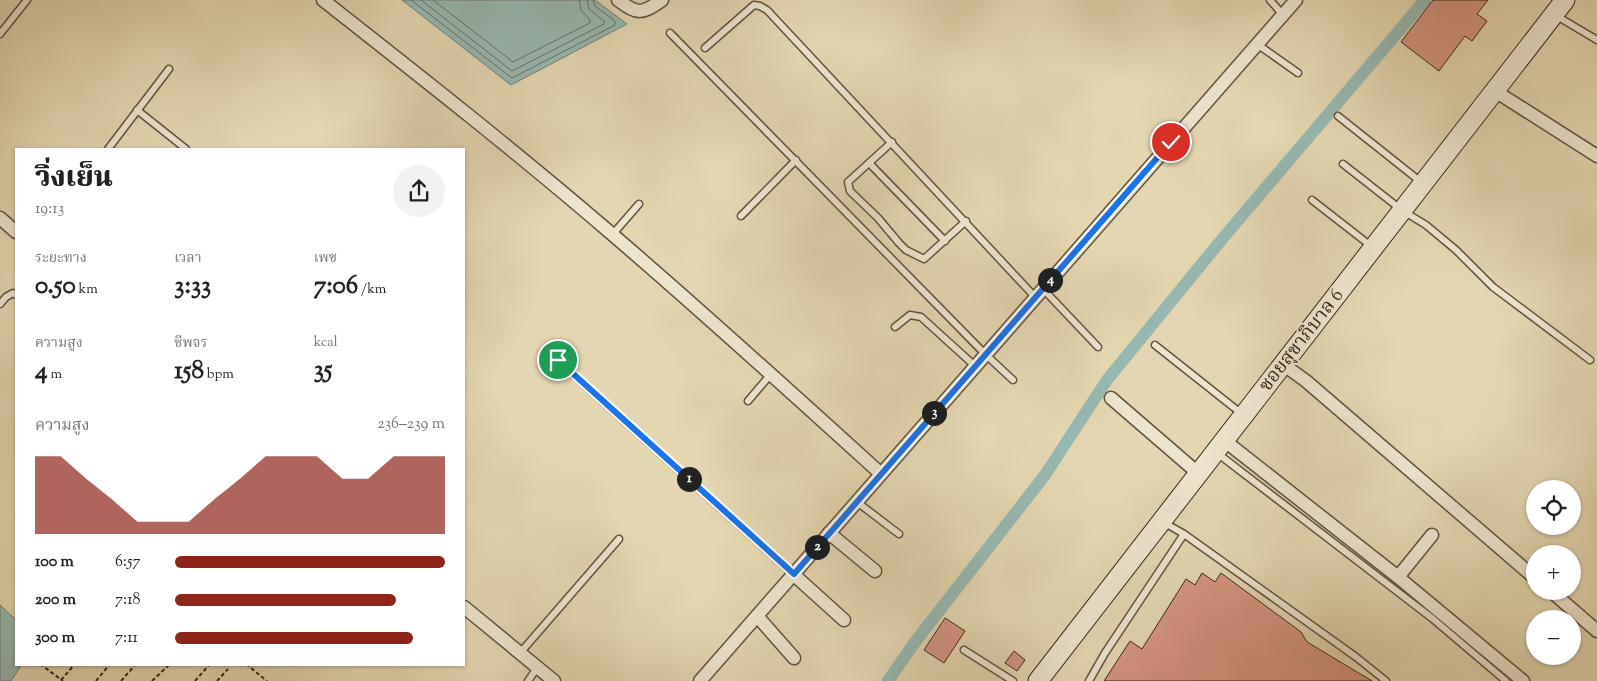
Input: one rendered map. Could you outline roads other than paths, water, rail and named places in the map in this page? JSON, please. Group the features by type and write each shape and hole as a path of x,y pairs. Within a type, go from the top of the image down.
{"street":[{"path":"323,0 422,78 612,235 771,374 881,474"},
{"path":"618,0 630,9 638,12 646,11 662,0"},
{"path":"700,681 1296,0"},
{"name":"ซอยสุขาภิบาล 6","path":"1038,681 1284,366 1560,7"},
{"path":"1496,91 1597,156"},
{"path":"0,218 15,231"},
{"path":"1284,366 1306,381 1526,570"},
{"path":"1111,398 1199,474"},
{"path":"1220,447 1398,577 1523,681"},
{"path":"829,533 876,571"},
{"path":"1398,577 1432,535"},
{"path":"794,574 844,620"},
{"path":"1561,600 1597,631"},
{"path":"465,607 554,681"},
{"path":"757,616 794,658"}],"lane":[{"path":"0,34 27,0"},
{"path":"1270,0 1283,14"},
{"path":"705,48 754,5 768,10 966,221 1098,348"},
{"path":"1560,7 1597,40"},
{"path":"670,33 1013,380"},
{"path":"1257,44 1298,73"},
{"path":"109,148 170,69"},
{"path":"138,110 185,148"},
{"path":"1338,116 1424,184"},
{"path":"892,142 848,182 850,191 878,218 906,250 924,259 966,221"},
{"path":"741,216 796,160"},
{"path":"870,164 946,241"},
{"path":"1343,164 1403,211 1426,225 1456,250 1493,287 1590,360"},
{"path":"1312,200 1374,248"},
{"path":"612,235 639,204"},
{"path":"0,304 6,297 13,293 15,294"},
{"path":"895,327 910,315 921,317 975,366"},
{"path":"1155,345 1244,416"},
{"path":"558,360 794,574"},
{"path":"748,401 771,374"},
{"path":"1220,447 1506,681"},
{"path":"856,502 899,534"},
{"path":"1162,521 1184,534 1356,657 1386,681"},
{"path":"1089,681 1105,653 1184,534"},
{"path":"520,653 619,539"},
{"path":"964,650 1013,681"},
{"path":"528,681 537,668"}],"water":[{"path":"402,0 595,0 627,24 511,85"},
{"path":"0,605 15,619 15,666 21,666 11,681 0,681"}],"waterway":[{"path":"888,681 915,642 1045,475 1107,380 1218,244 1425,0"}]}
